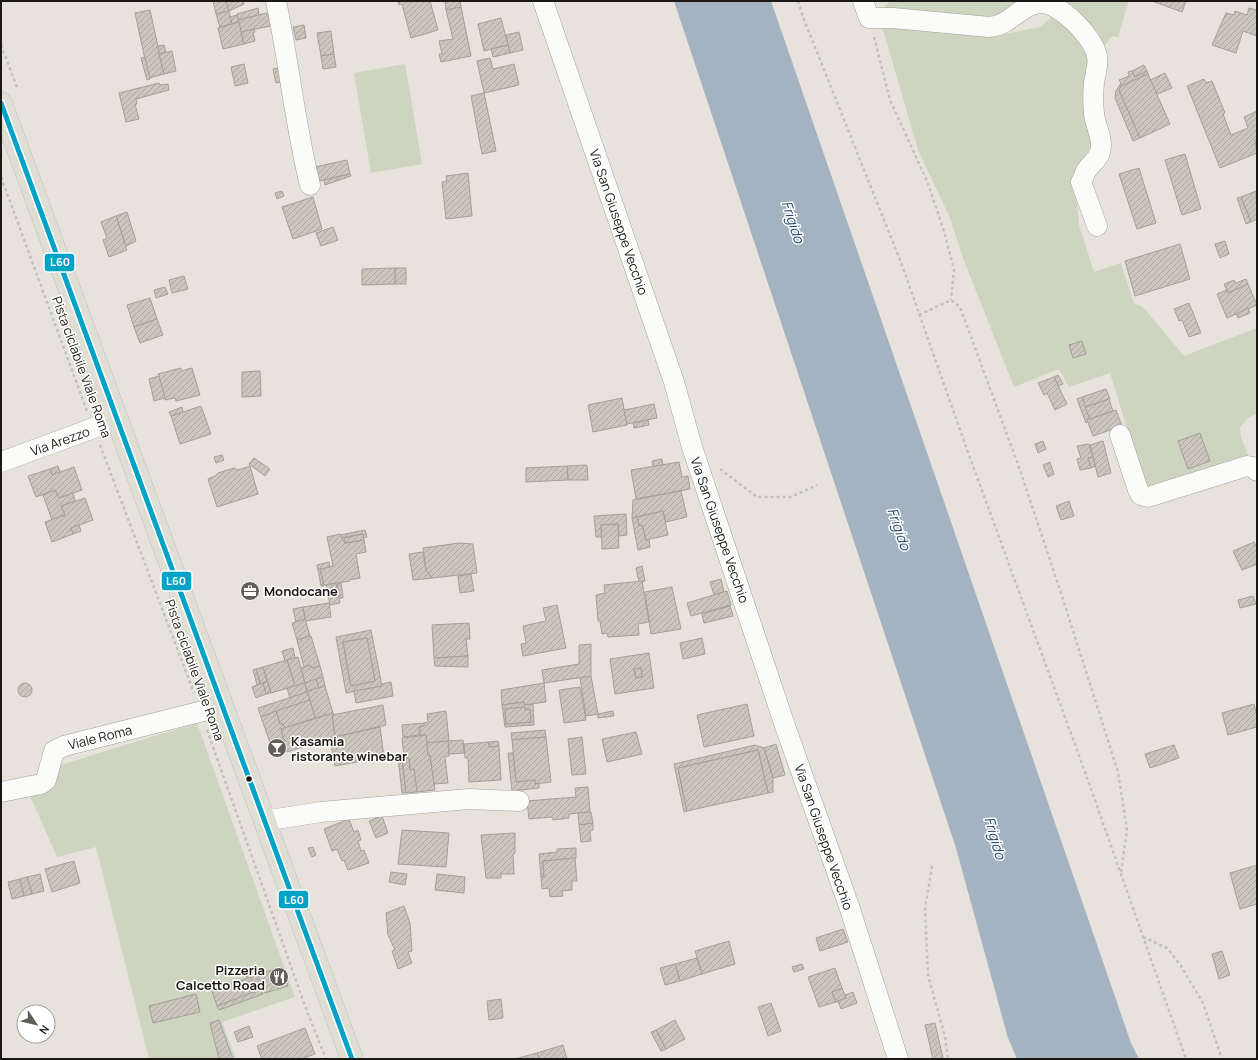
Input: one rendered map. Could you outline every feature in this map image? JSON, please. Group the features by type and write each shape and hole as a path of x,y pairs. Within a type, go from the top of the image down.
{"main road":[{"path":"1,103 352,1059"}],"street":[{"path":"276,1 285,42 302,153 310,185"},
{"name":"Via San Giuseppe Vecchio","path":"543,1 674,382 692,446 785,726 849,906 898,1059"},
{"path":"866,10 893,18 989,28 998,27 1028,6 1039,3 1052,4 1077,25 1094,48 1097,56 1093,96 1094,114 1101,147 1100,153 1086,171 1081,182 1097,226"},
{"name":"Via Arezzo","path":"1,462 118,419"},
{"path":"1120,435 1138,490 1141,495 1148,497 1247,466 1253,466 1257,471"},
{"name":"Viale Roma","path":"1,792 41,784 46,780 54,751 64,746 223,706"},
{"path":"264,821 322,812 461,799 519,801"}],"path":[{"path":"798,1 802,17 902,265 1121,872 1186,1059"},
{"path":"866,10 890,100 926,181 943,228 954,269 951,300"},
{"name":"Pista ciclabile Viale Roma","path":"1,177 201,712 260,881 326,1059"},
{"path":"919,315 951,300"},
{"path":"951,300 960,307 1020,470 1118,772 1127,830 1121,872"},
{"path":"692,446 757,497 791,497 817,486"},
{"path":"932,866 925,909 928,975 945,1038 948,1059"},
{"path":"1143,937 1167,948 1181,966 1203,1003 1222,1059"}],"green space":[{"path":"890,1 1020,1 1004,20 921,17 884,7"},
{"path":"1065,1 1129,1 1118,37 1112,36 1104,46"},
{"path":"1054,15 1090,50 1093,132 1089,150 1078,170 1075,181 1079,225 1094,272 1121,263 1134,304 1142,306 1184,356 1257,328 1257,414 1249,417 1240,427 1241,437 1251,463 1145,487 1110,373 1069,387 1059,369 1014,387 963,258 950,218 918,150 882,26 1005,34 1040,27"},
{"path":"405,64 422,164 371,173 354,73"},
{"path":"197,723 295,997 222,1022 236,1059 149,1059 96,847 57,857 28,791 54,767"}],"water":[{"name":"Frigido","path":"674,1 771,1 1131,1043 1139,1059 1017,1059 1008,1038 956,848"}],"building":[{"path":"213,1 226,1 229,11 216,14"},
{"path":"226,1 243,1 244,4 229,11"},
{"path":"398,1 430,1 438,30 411,38 402,4 399,5"},
{"path":"445,1 460,1 461,7 446,10"},
{"path":"1152,1 1186,1 1182,12"},
{"path":"461,7 471,56 441,62 439,54 442,54 439,41 453,39 446,10"},
{"path":"258,8 259,15 238,20 237,14"},
{"path":"1249,8 1257,10 1257,36 1243,31 1236,53 1212,45 1226,13 1234,15 1235,11 1247,15"},
{"path":"150,10 164,74 149,78 135,13"},
{"path":"229,11 232,24 220,27 216,14"},
{"path":"271,12 271,26 241,32 238,20"},
{"path":"237,15 239,22 232,24 230,17"},
{"path":"501,18 508,45 484,51 478,24"},
{"path":"239,22 244,44 223,49 218,28"},
{"path":"304,25 306,38 296,40 293,27"},
{"path":"254,29 255,32 253,33 255,41 244,44 241,32"},
{"path":"331,31 334,54 321,56 317,33"},
{"path":"519,32 523,50 510,53 506,35"},
{"path":"164,45 166,52 159,54 158,46"},
{"path":"508,45 510,53 493,57 491,49"},
{"path":"172,51 176,71 164,74 159,54"},
{"path":"334,54 336,67 323,69 321,56"},
{"path":"145,57 150,79 147,80 141,58"},
{"path":"490,58 493,69 514,64 519,85 484,93 477,61"},
{"path":"244,64 248,83 235,86 231,67"},
{"path":"1144,65 1147,71 1135,77 1132,71"},
{"path":"284,67 287,81 276,83 273,69"},
{"path":"1132,71 1135,77 1147,71 1148,74 1121,86 1119,90 1140,138 1133,141 1115,98 1116,91 1121,83 1119,80 1129,76 1128,72"},
{"path":"1165,73 1172,88 1157,94 1150,80"},
{"path":"1148,74 1170,124 1140,138 1119,90 1121,86"},
{"path":"1204,79 1206,83 1212,81 1225,113 1223,114 1231,135 1248,128 1244,117 1257,111 1257,140 1255,140 1257,153 1220,168 1187,86"},
{"path":"159,83 160,85 168,84 169,90 136,99 137,104 135,104 139,119 126,122 119,93"},
{"path":"484,93 496,151 482,154 471,96"},
{"path":"1185,154 1201,209 1182,215 1165,160"},
{"path":"347,160 350,174 319,181 315,167"},
{"path":"1139,168 1156,223 1137,229 1119,174"},
{"path":"468,173 472,216 446,219 442,182 447,181 446,176"},
{"path":"350,174 351,176 325,185 324,180"},
{"path":"282,191 284,196 277,199 275,193"},
{"path":"1256,191 1257,219 1251,222 1241,197"},
{"path":"313,197 322,229 293,239 282,207"},
{"path":"1241,197 1251,222 1246,224 1237,198"},
{"path":"127,212 136,241 126,246 116,216"},
{"path":"116,216 127,250 109,257 103,240 107,238 101,222"},
{"path":"333,227 338,240 321,246 316,233"},
{"path":"1225,241 1229,254 1220,258 1215,244"},
{"path":"1180,244 1190,279 1135,296 1125,261"},
{"path":"395,268 406,268 406,284 395,284"},
{"path":"395,268 395,284 362,285 362,269"},
{"path":"184,276 188,289 172,293 169,280"},
{"path":"1246,279 1248,284 1228,293 1224,284 1234,280 1236,283"},
{"path":"1248,284 1257,305 1227,318 1217,294 1227,290 1228,293"},
{"path":"165,287 168,294 156,298 154,290"},
{"path":"150,298 157,319 134,327 127,305"},
{"path":"1189,303 1201,333 1189,337 1182,320 1179,321 1174,309"},
{"path":"1248,308 1250,313 1238,318 1236,314"},
{"path":"157,319 163,335 140,343 134,327"},
{"path":"1082,341 1086,354 1073,358 1069,345"},
{"path":"181,368 181,371 192,368 200,395 176,401 175,398 165,400 158,374"},
{"path":"260,371 261,396 242,397 242,372"},
{"path":"1058,375 1063,384 1058,386 1054,377"},
{"path":"159,376 165,398 154,401 149,379"},
{"path":"1054,377 1067,404 1055,410 1047,393 1044,395 1038,383"},
{"path":"1106,389 1110,399 1085,407 1082,397"},
{"path":"1082,397 1090,419 1086,423 1077,399"},
{"path":"622,398 627,425 593,432 588,405"},
{"path":"1109,399 1113,411 1090,419 1085,407"},
{"path":"654,404 657,418 627,424 624,410"},
{"path":"201,406 211,434 180,444 171,416"},
{"path":"182,407 183,412 171,416 169,412"},
{"path":"1116,410 1122,426 1093,436 1087,420"},
{"path":"648,420 649,425 634,428 633,423"},
{"path":"1200,433 1210,461 1188,469 1178,441"},
{"path":"1043,441 1046,449 1038,453 1035,444"},
{"path":"1103,441 1111,473 1098,477 1090,445"},
{"path":"1089,444 1093,457 1088,458 1091,468 1080,470 1077,459 1081,458 1077,446"},
{"path":"222,455 224,460 216,463 214,457"},
{"path":"1093,457 1095,466 1091,468 1088,458"},
{"path":"254,458 270,469 265,476 249,464"},
{"path":"662,459 663,465 653,467 652,461"},
{"path":"679,462 682,477 688,476 690,489 636,499 631,470"},
{"path":"1050,462 1054,474 1048,477 1043,465"},
{"path":"587,465 588,480 568,480 567,466"},
{"path":"58,466 60,472 52,475 50,469"},
{"path":"250,466 258,494 217,507 208,479 218,473 234,468 238,470"},
{"path":"567,466 568,480 526,482 526,468"},
{"path":"74,467 82,490 59,498 55,490 36,497 28,476 50,469 52,475"},
{"path":"55,490 59,498 73,493 75,501 61,506 65,515 52,520 43,495"},
{"path":"681,491 687,517 666,522 663,511 632,518 633,500"},
{"path":"85,498 93,520 71,528 73,534 52,542 45,522 65,515 61,506"},
{"path":"1069,501 1074,516 1061,520 1056,506"},
{"path":"663,511 668,535 646,540 642,525 639,526 637,517"},
{"path":"626,514 627,535 619,536 618,524 601,525 602,537 596,537 594,516"},
{"path":"637,517 639,526 642,525 646,540 649,540 650,547 638,550 632,518"},
{"path":"618,524 619,548 602,549 601,525"},
{"path":"79,525 81,531 73,534 71,528"},
{"path":"365,530 367,537 363,538 363,534 341,538 340,535"},
{"path":"340,534 345,543 364,540 366,552 356,554 360,578 324,585 320,569 333,566 327,537"},
{"path":"363,534 364,540 345,543 344,538"},
{"path":"1254,542 1257,548 1257,564 1242,570 1233,551"},
{"path":"459,543 473,544 477,573 432,578 426,570 423,548"},
{"path":"423,552 426,570 432,578 413,580 409,554"},
{"path":"329,562 330,567 320,569 324,586 321,586 317,565"},
{"path":"642,566 645,581 639,582 636,568"},
{"path":"471,574 474,591 460,593 458,576"},
{"path":"721,579 724,592 714,595 710,582"},
{"path":"642,581 649,622 638,624 639,635 608,637 607,633 602,634 600,621 598,621 596,595 605,593 604,585"},
{"path":"336,583 340,603 330,605 326,585"},
{"path":"341,583 343,598 340,598 337,584"},
{"path":"672,587 681,629 651,634 645,592"},
{"path":"727,591 731,605 691,616 687,603"},
{"path":"1253,596 1256,604 1240,608 1238,600"},
{"path":"329,603 331,617 305,621 303,607"},
{"path":"557,605 566,648 523,656 521,644 526,643 523,626 546,621 543,608"},
{"path":"730,606 733,616 704,623 702,614"},
{"path":"303,607 305,619 296,622 293,609"},
{"path":"305,619 310,636 297,640 292,623"},
{"path":"469,623 470,639 466,639 468,656 434,658 432,625"},
{"path":"371,630 382,686 346,693 336,637","holes":["367,638 375,681 351,686 343,642"]},
{"path":"311,636 320,666 312,668 310,665 304,667 297,640"},
{"path":"367,638 375,681 351,686 343,642"},
{"path":"702,638 705,654 683,659 680,643"},
{"path":"591,644 591,676 544,683 542,670 579,664 579,645"},
{"path":"293,648 295,658 285,661 282,651"},
{"path":"649,653 654,688 615,694 610,659","holes":["641,668 642,677 636,678 634,669"]},
{"path":"468,656 468,667 435,666 434,658"},
{"path":"298,657 305,683 295,686 287,660"},
{"path":"287,660 295,686 271,693 263,667"},
{"path":"310,665 312,668 320,666 323,677 305,683 301,668"},
{"path":"263,667 267,681 260,684 256,669"},
{"path":"641,668 642,677 636,678 634,669"},
{"path":"256,669 260,684 257,685 253,670"},
{"path":"591,676 598,714 586,716 580,678"},
{"path":"323,677 325,686 319,688 316,679"},
{"path":"316,679 319,688 307,691 305,683"},
{"path":"267,681 271,693 266,694 263,683"},
{"path":"391,682 393,696 356,703 354,691 382,686 382,684"},
{"path":"25,683 30,685 32,690 30,695 25,697 20,695 18,690 20,685"},
{"path":"263,683 266,694 256,698 252,687"},
{"path":"305,683 307,692 290,698 287,688"},
{"path":"544,683 546,702 524,705 524,702 502,705 501,690"},
{"path":"325,686 333,713 315,718 307,691"},
{"path":"580,687 586,720 564,723 559,690"},
{"path":"307,692 310,700 261,717 258,708"},
{"path":"310,700 315,718 285,728 283,724 280,724 276,711"},
{"path":"524,702 524,705 533,704 534,725 505,727 502,705","holes":["525,707 525,710 530,709 531,722 506,724 505,709"]},
{"path":"747,704 754,736 704,747 697,715"},
{"path":"1254,704 1257,716 1257,727 1228,735 1222,713"},
{"path":"383,705 386,725 335,737 332,715"},
{"path":"525,707 525,710 530,709 531,722 506,724 505,709"},
{"path":"276,711 280,724 283,724 285,728 281,729 287,750 274,754 261,717"},
{"path":"446,711 449,741 427,743 426,735 420,735 419,727 424,726 424,723 428,722 427,714"},
{"path":"613,711 614,716 598,718 598,714"},
{"path":"333,713 335,737 287,752 281,729"},
{"path":"424,723 424,726 419,727 420,735 403,737 402,725"},
{"path":"380,727 384,757 335,766 330,738"},
{"path":"545,730 546,737 512,740 511,733"},
{"path":"636,732 642,754 607,762 602,739"},
{"path":"426,735 428,755 430,755 435,790 417,792 414,769 410,770 409,758 404,758 402,738"},
{"path":"546,737 551,782 535,784 535,780 516,782 512,740"},
{"path":"582,737 586,774 572,775 568,739"},
{"path":"463,740 464,753 449,754 448,741"},
{"path":"448,741 449,756 445,757 448,783 434,784 427,743"},
{"path":"498,741 499,746 489,747 489,742"},
{"path":"489,742 489,747 499,746 501,780 469,782 468,758 465,758 464,744"},
{"path":"776,744 785,775 773,778 764,748"},
{"path":"755,745 764,748 773,778 773,792 768,793 758,750 678,768 687,811 684,812 674,764"},
{"path":"1174,745 1179,758 1150,768 1145,754"},
{"path":"758,750 768,793 687,811 678,768"},
{"path":"508,753 513,753 516,782 535,780 535,784 539,783 539,788 512,791"},
{"path":"404,756 404,758 402,758 406,793 402,793 398,757"},
{"path":"402,758 409,758 410,770 414,769 417,792 406,793"},
{"path":"588,787 590,812 569,814 569,818 553,820 552,817 529,819 527,801 576,797 575,788"},
{"path":"591,812 593,823 579,825 578,813"},
{"path":"382,816 388,833 376,838 369,821"},
{"path":"349,819 354,832 358,830 361,840 358,841 361,851 364,850 369,863 348,870 337,849 332,851 324,829"},
{"path":"593,823 593,830 590,831 591,841 581,842 579,825"},
{"path":"402,830 449,833 446,867 398,864"},
{"path":"515,833 515,853 513,854 514,874 501,874 501,878 486,878 481,835"},
{"path":"313,847 316,855 312,857 308,848"},
{"path":"576,848 576,858 543,861 544,877 541,877 539,854 557,852 557,849"},
{"path":"575,858 577,881 572,881 572,890 562,891 563,896 550,897 549,888 542,889 541,877 544,877 543,861"},
{"path":"74,861 80,883 52,892 45,869"},
{"path":"1257,865 1257,904 1240,909 1230,873"},
{"path":"391,872 407,874 405,885 389,882"},
{"path":"40,874 44,891 32,894 27,877"},
{"path":"437,874 465,877 464,893 435,890"},
{"path":"27,877 32,894 24,896 20,879"},
{"path":"20,879 24,896 12,899 8,882"},
{"path":"404,906 410,923 412,951 408,952 412,963 398,969 392,951 395,950 388,935 386,913"},
{"path":"843,929 848,942 820,951 816,938"},
{"path":"729,941 735,964 702,974 695,951"},
{"path":"1222,951 1230,975 1219,979 1212,954"},
{"path":"697,958 702,974 680,981 675,964"},
{"path":"675,964 680,981 665,985 660,968"},
{"path":"802,964 804,969 794,972 792,967"},
{"path":"281,967 288,986 265,993 258,975"},
{"path":"835,968 842,988 832,992 836,1002 819,1007 808,977"},
{"path":"254,970 263,994 219,1010 217,1006 256,991 251,977 247,978 245,973"},
{"path":"251,977 256,991 217,1006 212,991"},
{"path":"842,988 846,998 836,1002 832,992"},
{"path":"853,992 857,1003 841,1009 838,1001 846,998 845,995"},
{"path":"196,994 200,1012 153,1023 149,1006"},
{"path":"501,999 503,1018 489,1020 487,1001"},
{"path":"771,1003 781,1031 768,1036 758,1007"},
{"path":"219,1020 233,1059 219,1059 210,1023"},
{"path":"675,1020 685,1039 666,1049 656,1030"},
{"path":"935,1023 943,1058 939,1059 933,1059 925,1025"},
{"path":"249,1026 253,1037 238,1042 234,1032"},
{"path":"305,1028 315,1054 301,1059 262,1059 257,1046"},
{"path":"656,1030 666,1049 661,1051 651,1032"},
{"path":"563,1045 567,1059 539,1059 537,1053"},
{"path":"537,1053 539,1059 515,1059"}],"transit line":[{"name":"L60","path":"1,103 352,1059"}],"place":[{"name":"Mondocane","path":"250,591"},
{"name":"Kasamia ristorante winebar","path":"277,748"},
{"name":"Pizzeria Calcetto Road","path":"279,977"}]}
